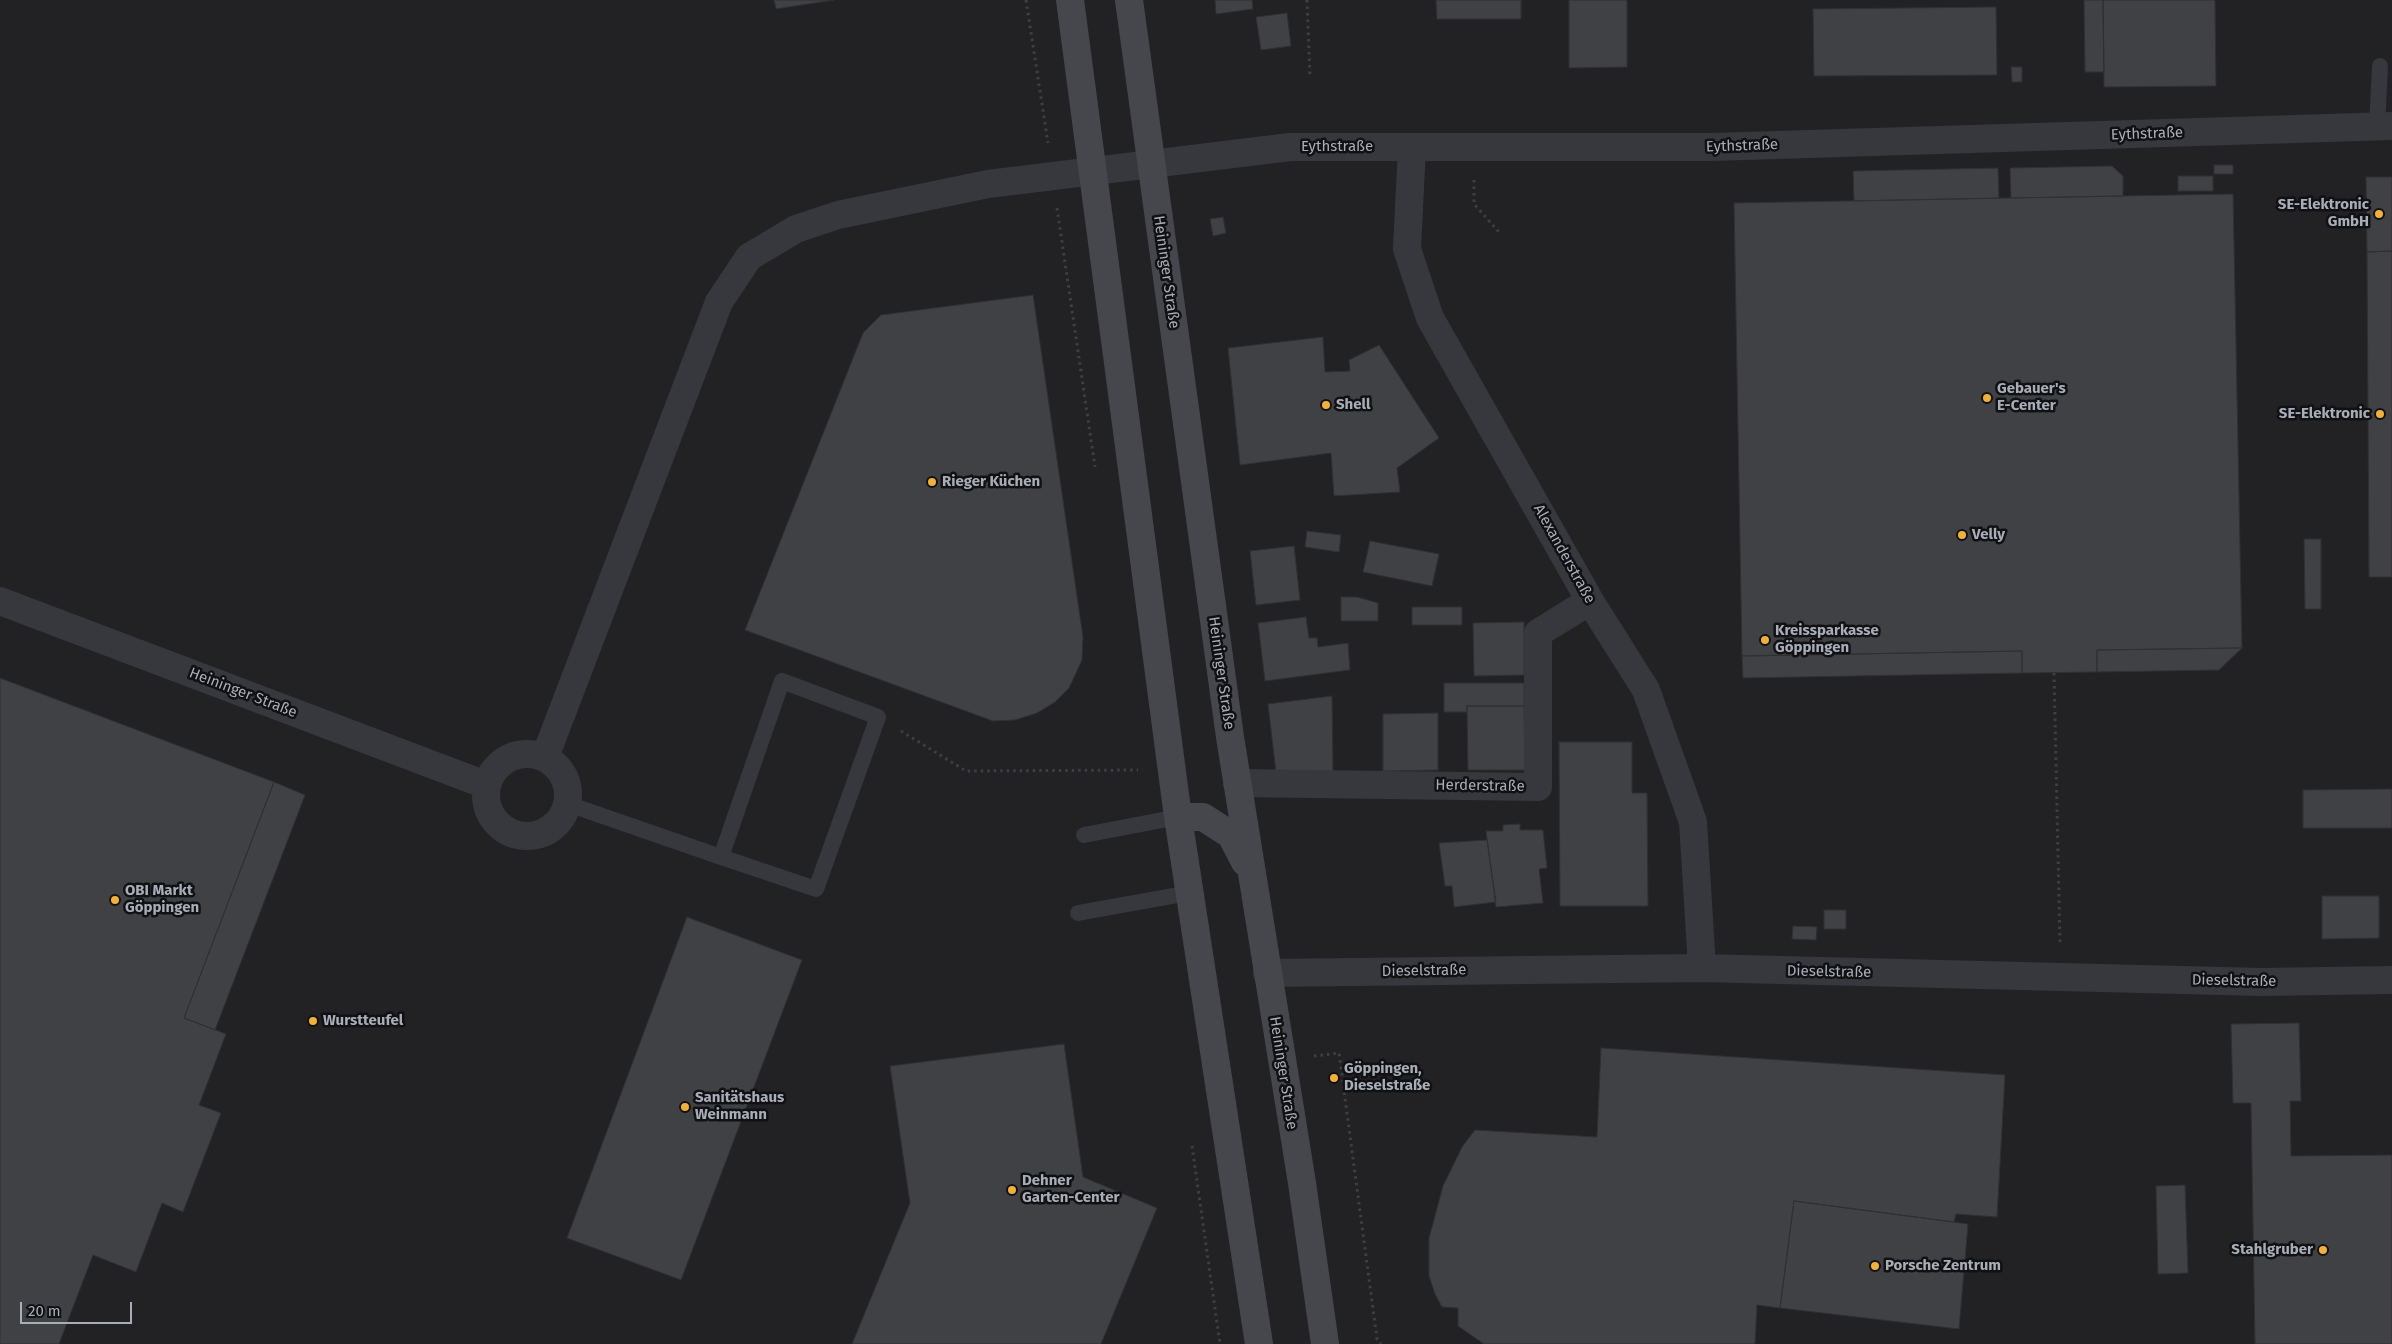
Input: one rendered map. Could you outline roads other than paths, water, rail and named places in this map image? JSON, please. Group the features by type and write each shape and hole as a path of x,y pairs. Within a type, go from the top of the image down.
{"main road":[{"path":"1070,0 1094,170 1124,419 1178,817 1258,1344"},
{"name":"Heininger Straße","path":"1128,0 1237,784 1302,1183 1325,1344"},
{"path":"1178,817 1203,817 1230,834 1251,872"}],"street":[{"name":"Eythstraße","path":"545,757 719,302 749,257 796,229 838,215 988,184 1290,147 1712,147 2385,126"},
{"name":"Alexanderstraße","path":"1412,147 1407,249 1430,318 1590,601 1646,690 1693,822 1702,968"},
{"name":"Heininger Straße","path":"0,601 486,785"},
{"name":"Herderstraße","path":"1237,784 1538,787 1538,633 1590,601"},
{"path":"526,753 545,757 560,768 568,785 568,804 559,823 542,834 521,836 500,827 487,808 486,785 494,768 509,757 526,753"},
{"name":"Dieselstraße","path":"1267,973 1702,968 2262,982 2392,980"}],"lane":[{"path":"2380,66 2385,126"},
{"path":"568,804 721,857 816,889 878,717 782,681 721,857"},
{"path":"1084,834 1178,817"},
{"path":"1078,913 1189,893"}],"place":[{"name":"SE-Elektronic GmbH","path":"2379,214"},
{"name":"Gebauer's E-Center","path":"1987,398"},
{"name":"Shell","path":"1326,405"},
{"name":"SE-Elektronic","path":"2380,414"},
{"name":"Rieger Küchen","path":"932,482"},
{"name":"Velly","path":"1962,535"},
{"name":"Kreissparkasse Göppingen","path":"1765,640"},
{"name":"OBI Markt Göppingen","path":"115,900"},
{"name":"Wurstteufel","path":"313,1021"},
{"name":"Göppingen, Dieselstraße","path":"1334,1078"},
{"name":"Sanitätshaus Weinmann","path":"685,1107"},
{"name":"Dehner Garten-Center","path":"1012,1190"},
{"name":"Stahlgruber","path":"2323,1250"},
{"name":"Porsche Zentrum","path":"1875,1266"}]}
